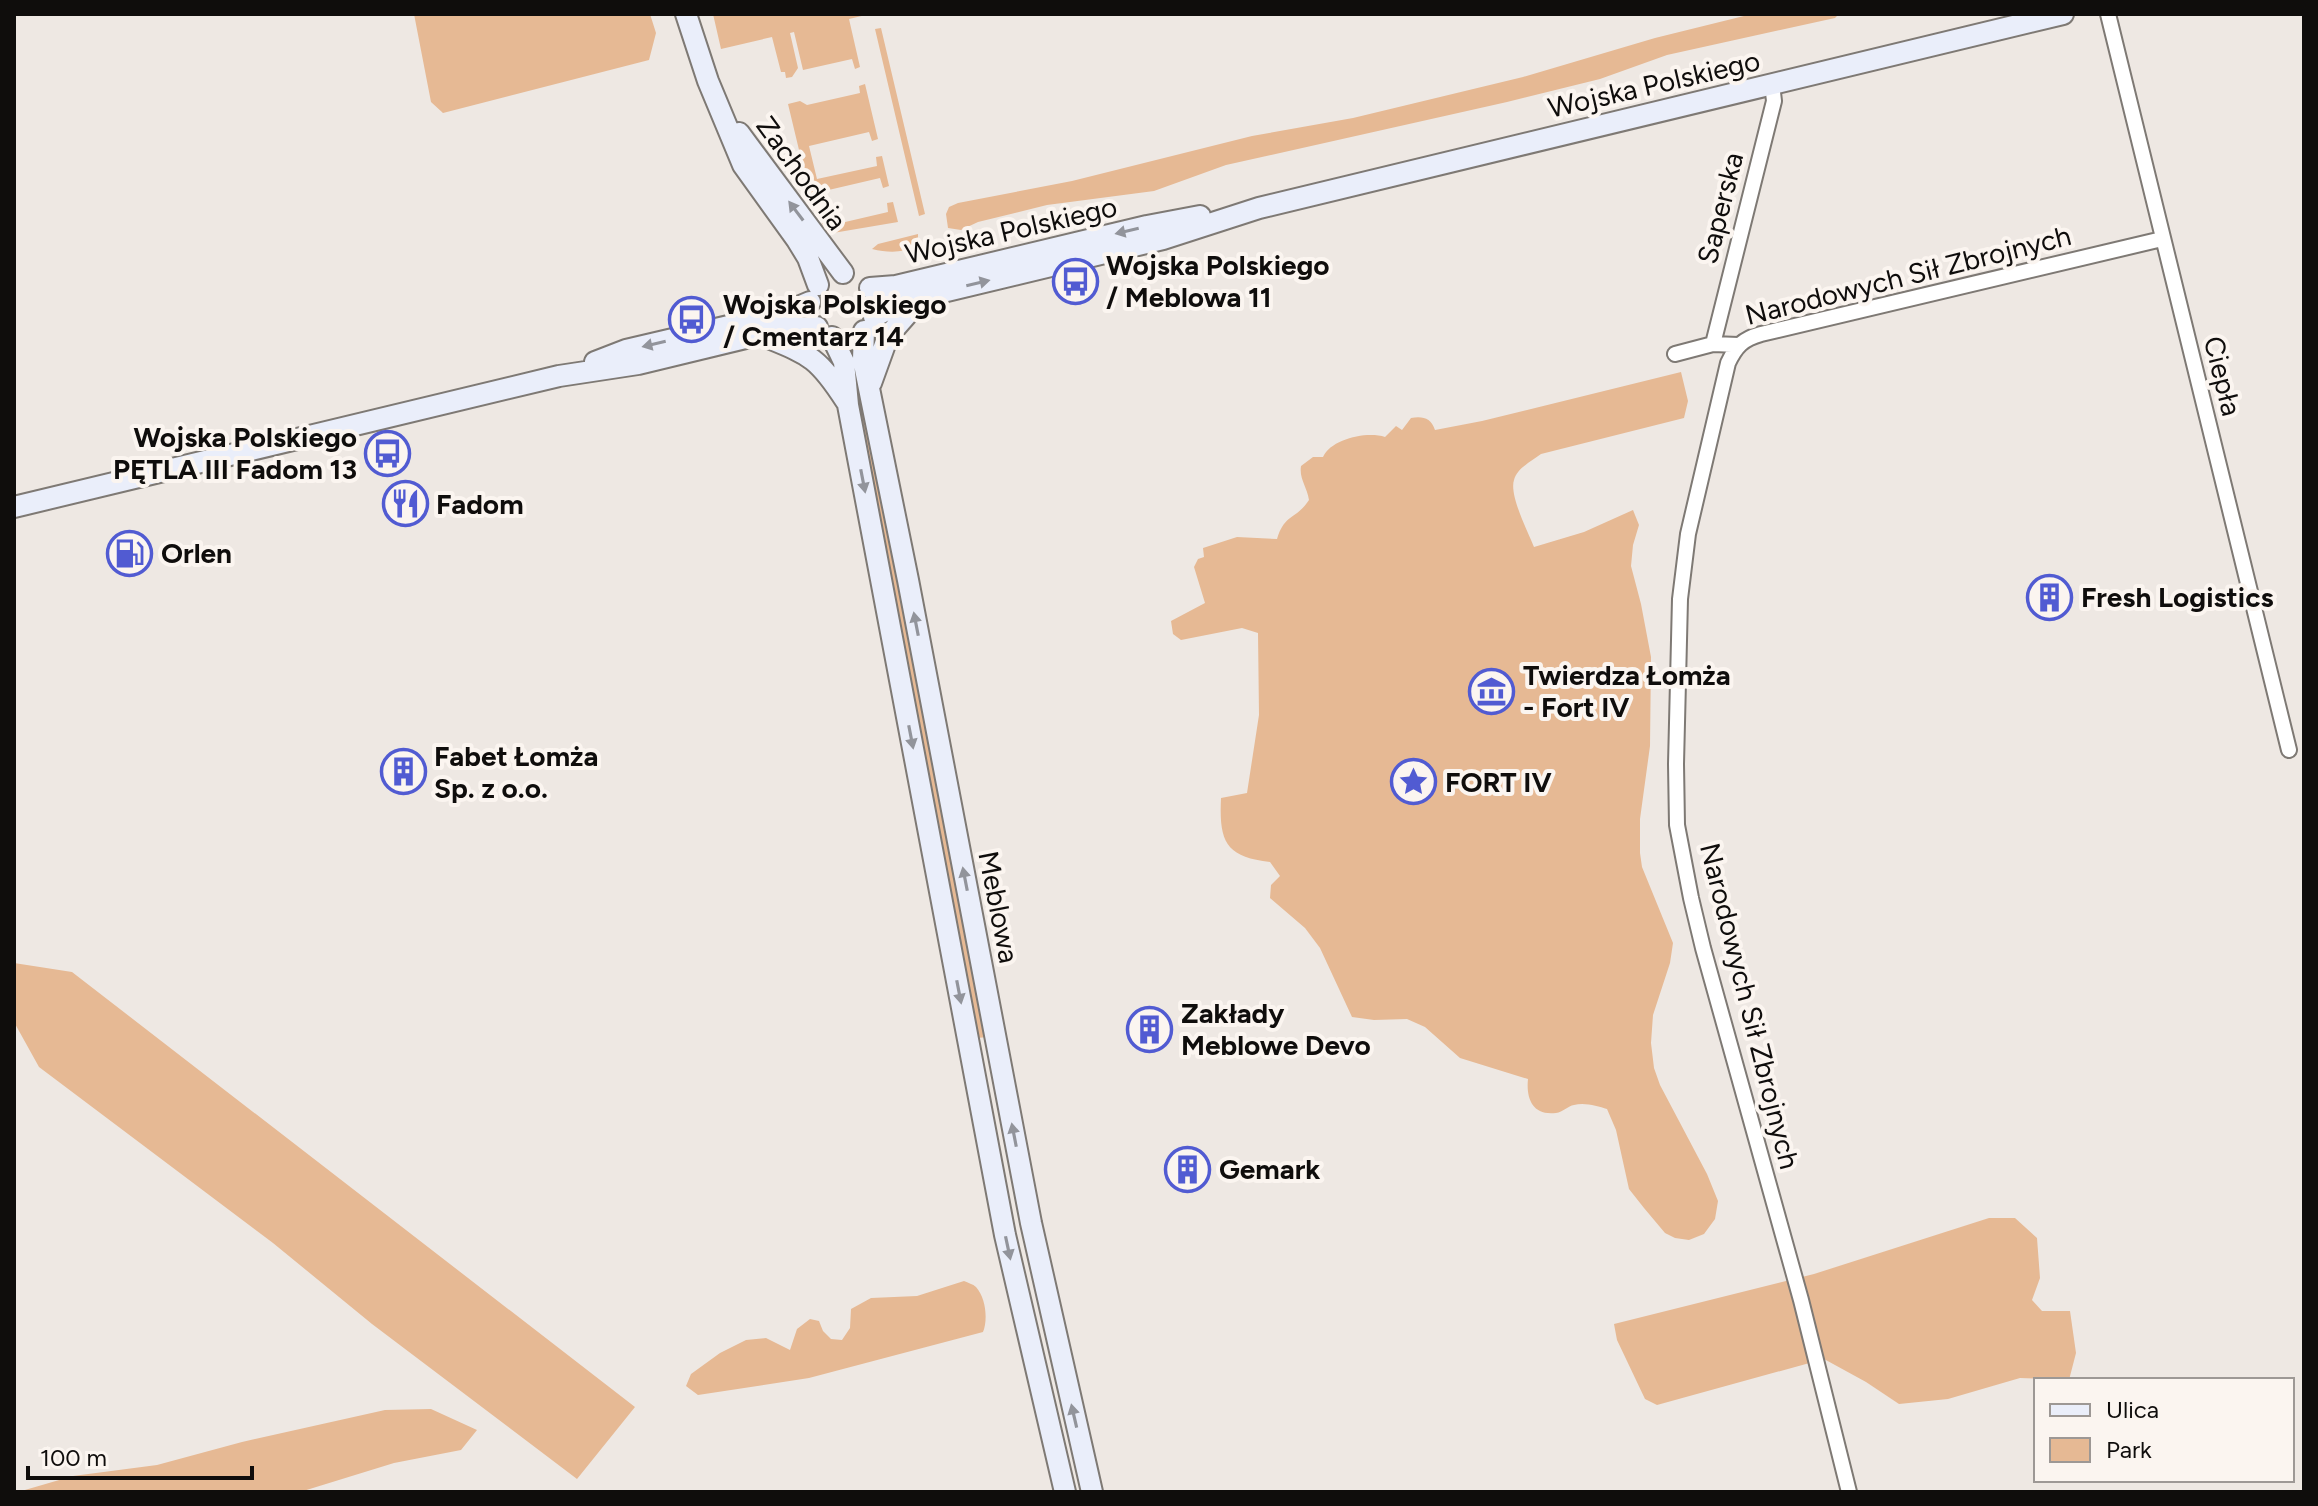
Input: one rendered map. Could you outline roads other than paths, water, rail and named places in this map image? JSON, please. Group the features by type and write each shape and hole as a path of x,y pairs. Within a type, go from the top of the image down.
{"main road":[{"name":"Zachodnia","path":"686,14 743,165 808,258 814,293"},
{"name":"Wojska Polskiego","path":"869,324 892,304 1163,239 1259,208 2063,14"},
{"name":"Zachodnia","path":"718,103 843,273"},
{"name":"Wojska Polskiego","path":"870,288 896,286 1147,226 1259,208"},
{"path":"14,507 559,376 638,364 787,328 852,337 869,324 875,302 870,288 857,277 843,273 826,278 814,293 784,313 626,350 559,376"},
{"path":"814,293 810,312 825,332"},
{"path":"870,387 888,336 924,296"},
{"name":"Meblowa","path":"869,324 863,359 1036,1251 1092,1492"},
{"name":"Meblowa","path":"825,332 844,362 848,405 1005,1235 1065,1492"},
{"path":"761,335 815,360 826,370 848,405"}],"street":[{"name":"Ciepła","path":"2108,14 2289,750"},
{"name":"Saperska","path":"1713,344 1774,101 1772,84"},
{"name":"Narodowych Sił Zbrojnych","path":"1849,1492 1801,1300 1694,911 1677,825 1677,658 1683,567 1728,363 1738,345 1747,338 1761,334 2162,239"},
{"path":"1675,354 1713,344 1738,345"}],"place":[{"name":"Wojska Polskiego / Meblowa 11","path":"1075,281"},
{"name":"Wojska Polskiego / Cmentarz 14","path":"692,320"},
{"name":"Wojska Polskiego PĘTLA III Fadom 13","path":"388,453"},
{"name":"Fadom","path":"405,504"},
{"name":"Orlen","path":"130,553"},
{"name":"Fresh Logistics","path":"2050,597"},
{"name":"Twierdza Łomża - Fort IV","path":"1492,691"},
{"name":"Fabet Łomża Sp. z o.o.","path":"403,772"},
{"name":"FORT IV","path":"1414,782"},
{"name":"Zakłady Meblowe Devo","path":"1150,1029"},
{"name":"Gemark","path":"1188,1169"}]}
